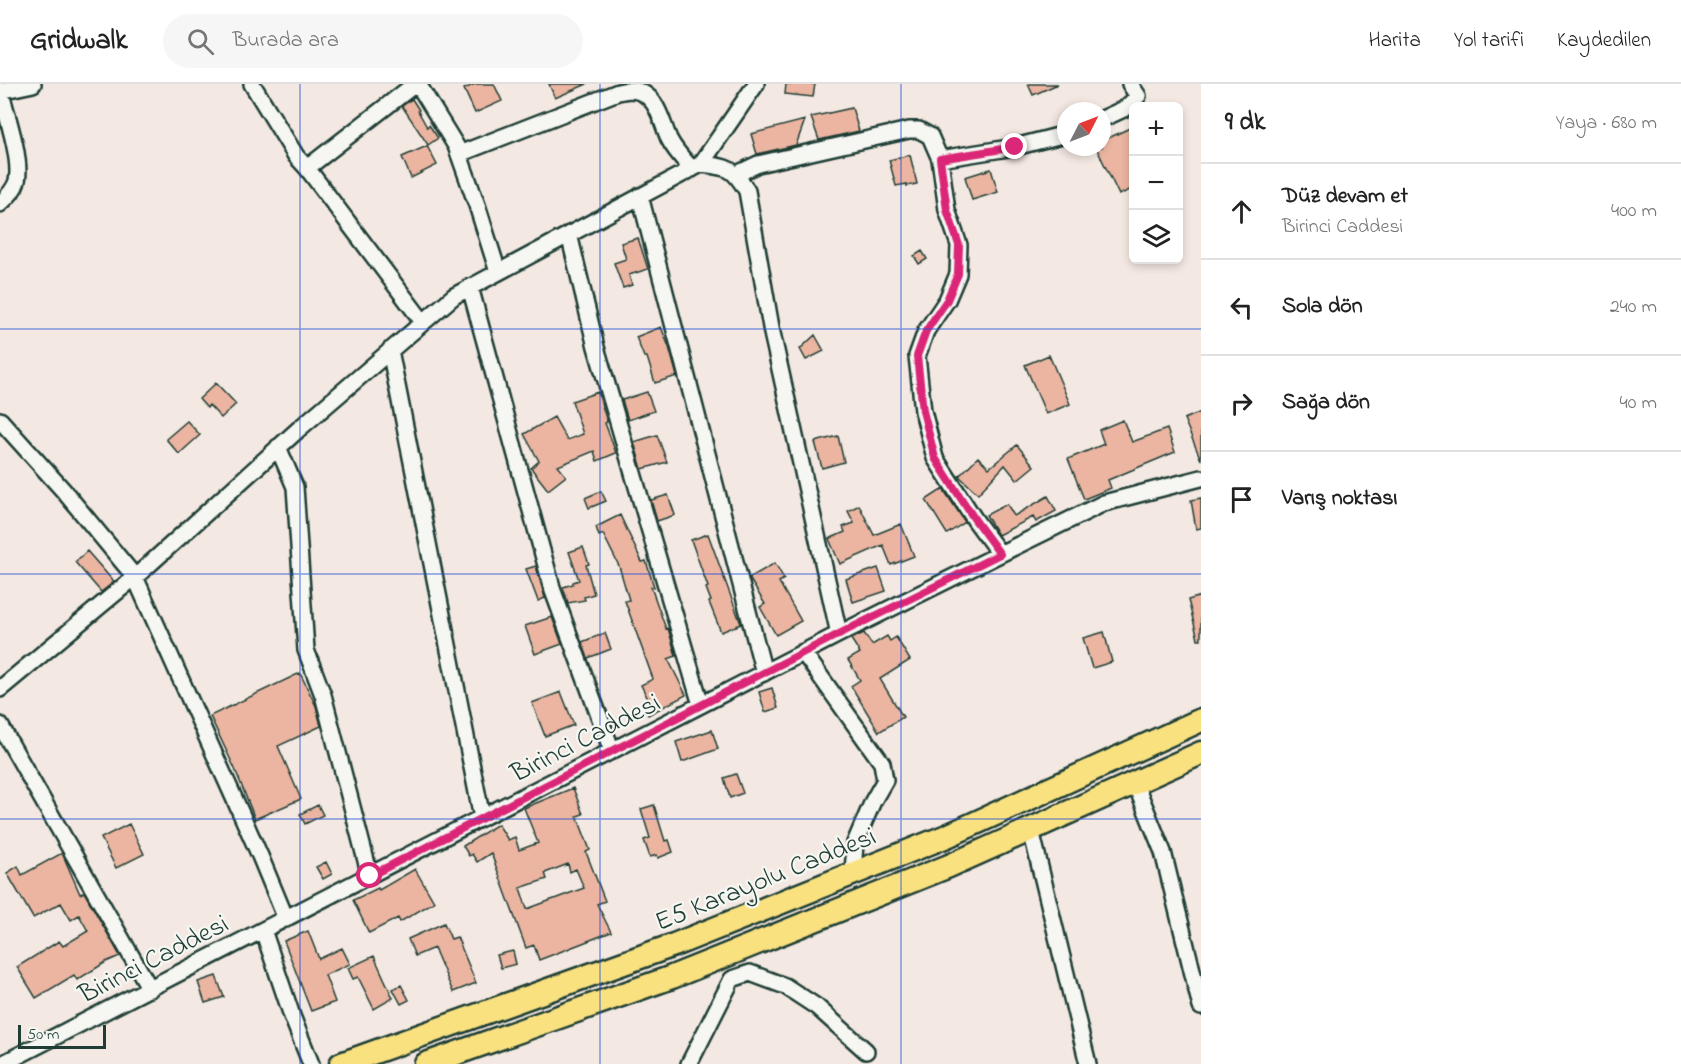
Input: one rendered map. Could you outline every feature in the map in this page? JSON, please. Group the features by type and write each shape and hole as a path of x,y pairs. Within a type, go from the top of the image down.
{"highway":[{"name":"E5 Karayolu Caddesi","path":"341,1064 674,945 853,874 947,836 1201,720"},
{"name":"E5 Karayolu Caddesi","path":"426,1064 672,977 949,866 1201,753"}],"street":[{"path":"0,204 12,191 17,180 17,160 0,91 33,84"},
{"path":"252,84 296,156 423,322"},
{"path":"307,168 416,84 456,146 498,272"},
{"path":"0,689 135,577 278,447 454,296 697,166 756,84"},
{"path":"1111,115 1126,108 1138,96 1130,84"},
{"path":"459,154 599,99 632,90 649,98 655,104 670,141 678,153 697,166 721,167 737,174 747,191 772,333 839,634"},
{"path":"737,174 758,164 909,130 919,130 930,136 940,159 947,210 959,245 958,274 947,300 926,331 917,356 923,411 935,458 1000,554"},
{"path":"940,159 1015,147 1057,136"},
{"path":"640,196 764,673"},
{"path":"569,234 596,347 701,705"},
{"path":"470,287 553,591 612,751"},
{"path":"390,350 482,819"},
{"path":"0,420 63,490 135,577 286,919"},
{"path":"278,447 295,487 306,650 323,694 370,876"},
{"name":"Birinci Caddesi","path":"2,1064 803,652 1104,503 1201,478"},
{"path":"803,652 882,763 885,780 873,801 855,843 853,874"},
{"path":"0,725 150,989"},
{"path":"1135,783 1163,852 1201,1007"},
{"path":"1031,830 1088,1064"},
{"path":"263,930 311,1064"},
{"path":"689,1064 732,980 750,974 785,986 817,1007 866,1051"}],"building":[{"path":"475,84 494,84 502,101 475,113 464,89"},
{"path":"549,84 587,84 555,98"},
{"path":"786,84 815,84 813,97 785,94"},
{"path":"1028,84 1058,84 1033,95"},
{"path":"412,99 427,127 429,125 438,138 428,145 402,106"},
{"path":"852,108 859,131 819,140 811,117"},
{"path":"805,120 796,145 757,154 751,134"},
{"path":"1129,128 1129,190 1119,195 1100,156 1111,156 1111,137"},
{"path":"427,146 437,165 411,178 402,157"},
{"path":"910,155 917,184 896,186 889,160"},
{"path":"991,169 998,192 972,200 965,177"},
{"path":"638,238 648,269 629,275 632,285 623,288 614,263 626,259 621,243"},
{"path":"922,251 927,259 919,264 914,256"},
{"path":"661,327 677,376 655,383 647,357 644,357 636,337"},
{"path":"815,335 824,351 806,360 800,349"},
{"path":"1049,355 1070,404 1046,414 1025,365"},
{"path":"216,383 236,404 221,418 209,405 207,408 199,399"},
{"path":"598,392 607,422 605,423 616,453 597,461 594,451 558,466 566,476 548,490 531,468 539,461 524,434 554,417 567,440 583,434 572,401"},
{"path":"647,392 654,411 628,420 622,400"},
{"path":"1201,412 1201,460 1184,419"},
{"path":"1123,420 1132,442 1167,429 1175,452 1108,480 1111,488 1084,499 1068,459 1104,444 1099,430"},
{"path":"187,421 200,435 179,454 166,439"},
{"path":"657,435 667,462 642,469 634,442"},
{"path":"838,436 844,462 822,468 815,442"},
{"path":"1017,445 1034,466 1017,480 1005,465 978,494 959,476 978,457 989,468"},
{"path":"943,489 965,522 947,534 926,500"},
{"path":"601,491 606,501 589,508 585,498"},
{"path":"668,495 675,515 657,521 651,500"},
{"path":"1048,496 1056,511 1036,522 1033,517 998,535 986,515 1007,504 1014,516"},
{"path":"1201,498 1201,528 1196,529 1191,500"},
{"path":"859,505 874,535 901,524 914,556 891,565 883,545 840,564 829,539 845,532 843,527 854,523 848,511"},
{"path":"620,515 642,562 646,561 654,587 651,587 666,629 668,628 676,656 668,659 686,695 648,715 644,705 650,703 641,685 653,679 625,601 629,600 619,566 603,534 599,536 596,527"},
{"path":"708,534 741,624 721,632 709,602 711,601 706,588 708,587 691,540"},
{"path":"583,547 589,564 586,565 594,594 584,597 585,600 568,603 563,587 579,580 569,552"},
{"path":"87,551 114,582 101,592 75,562"},
{"path":"775,563 784,579 779,582 801,621 776,635 760,607 765,604 749,578"},
{"path":"536,566 545,598 538,601 526,569"},
{"path":"878,568 886,591 853,602 846,579"},
{"path":"1201,596 1201,639 1198,639 1188,600"},
{"path":"552,617 562,644 535,654 525,626"},
{"path":"1104,632 1112,662 1092,668 1083,638"},
{"path":"605,633 611,649 588,658 582,642"},
{"path":"864,633 872,645 887,636 890,641 896,637 910,660 880,679 903,717 879,732 851,686 860,680 848,660 860,653 851,639"},
{"path":"300,673 316,706 321,726 278,746 301,799 255,819 210,716"},
{"path":"772,688 778,708 765,712 759,692"},
{"path":"561,692 574,725 545,736 532,703"},
{"path":"712,730 718,749 682,762 676,742"},
{"path":"736,774 743,793 730,798 724,778"},
{"path":"573,788 583,814 577,816 590,850 586,852 605,901 597,904 611,932 539,960 534,945 526,948 491,853 477,862 472,854 469,856 463,846 498,824 508,840 515,837 519,850 538,843 524,808","holes":["568,864 570,872 576,869 584,888 527,909 520,888 547,879 545,873"]},
{"path":"318,805 323,815 305,824 300,814"},
{"path":"654,805 665,841 669,840 673,852 658,858 657,855 650,857 644,840 650,838 641,809"},
{"path":"129,824 144,854 116,868 101,838"},
{"path":"62,853 80,894 84,892 120,956 77,980 74,975 36,998 17,967 59,941 63,946 88,931 79,915 71,920 61,903 33,918 7,873 18,866 22,875"},
{"path":"326,862 332,874 323,879 316,867"},
{"path":"415,869 434,902 400,922 398,918 369,933 353,900 378,888 379,890"},
{"path":"444,923 451,939 457,937 476,983 453,992 434,948 415,956 408,939"},
{"path":"308,931 319,959 342,948 350,964 325,975 335,1002 311,1011 284,941"},
{"path":"513,951 516,964 501,968 497,955"},
{"path":"374,956 393,998 374,1009 358,977 353,979 348,968"},
{"path":"216,976 224,997 205,1003 198,982"},
{"path":"401,985 409,1000 401,1004 393,989"}],"route":[{"path":"370,876 839,634 1000,554 935,458 923,411 917,356 926,331 947,300 958,274 959,245 947,210 940,159 1015,147"}]}
